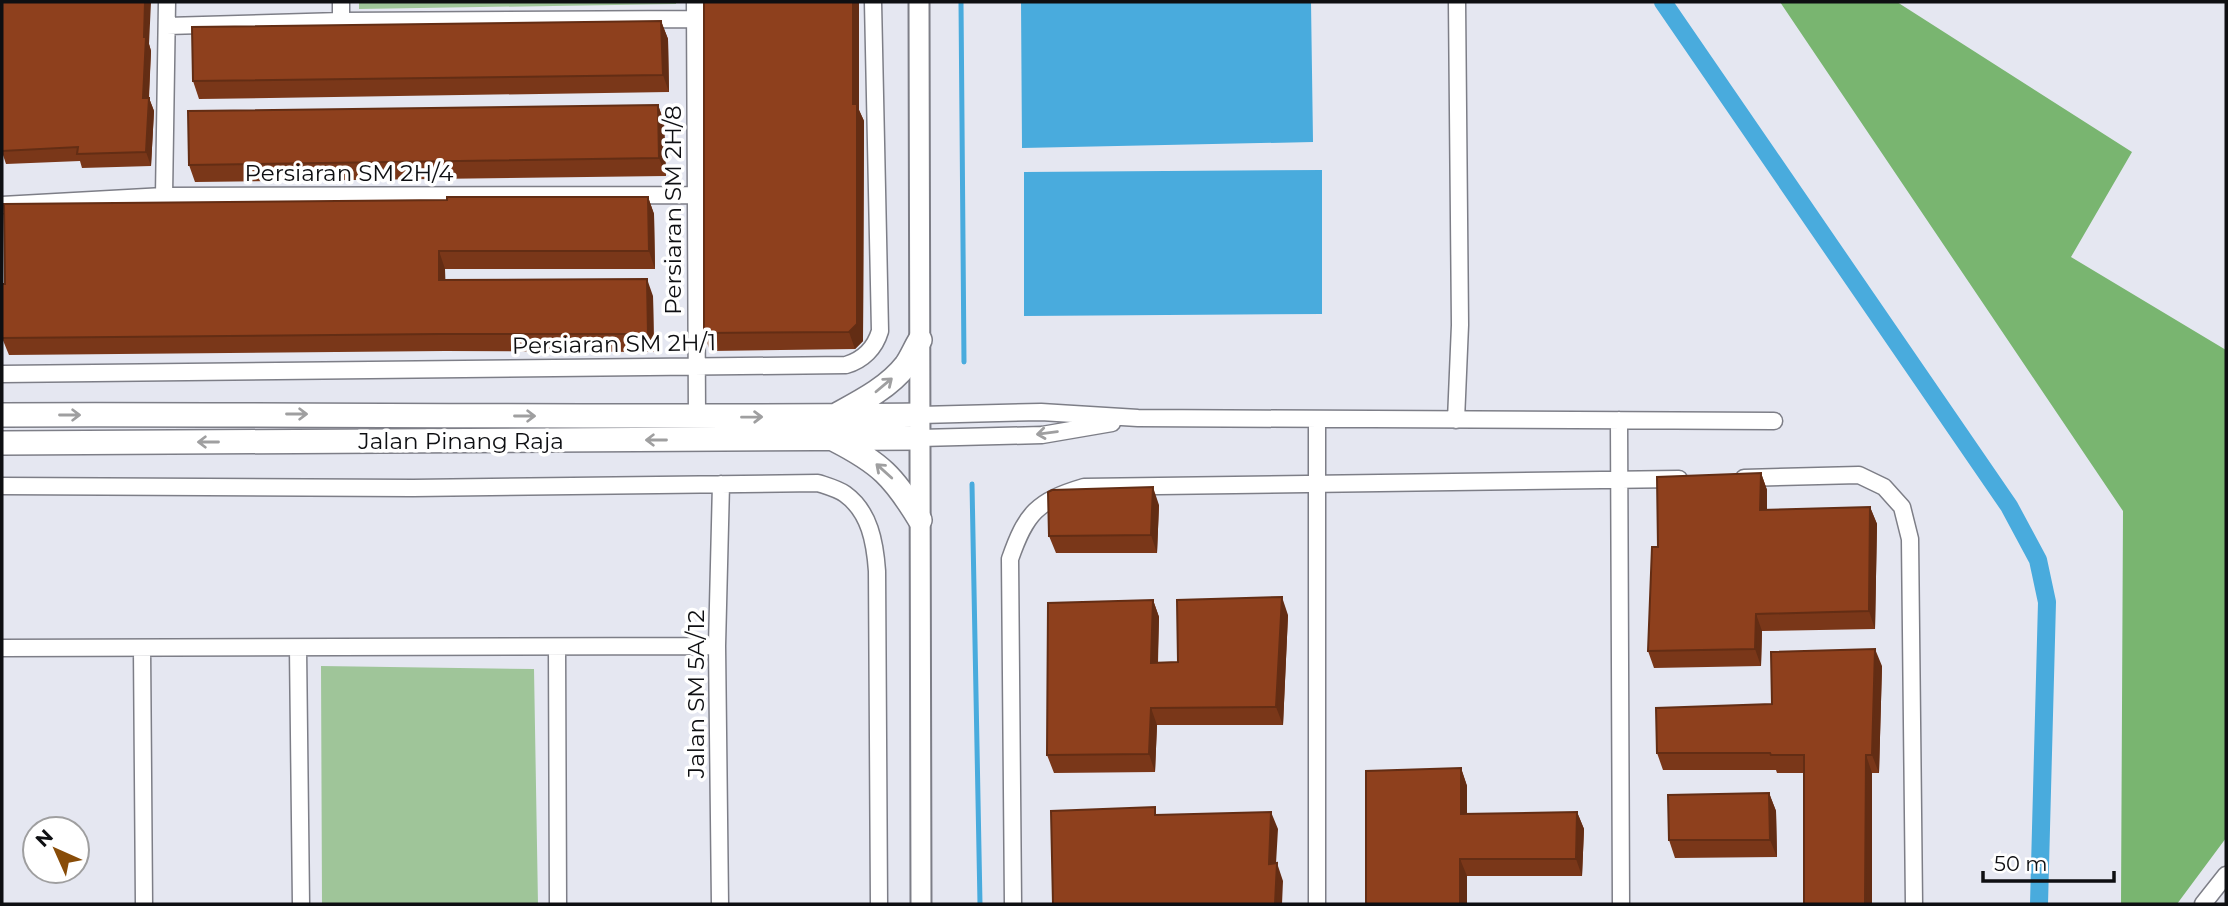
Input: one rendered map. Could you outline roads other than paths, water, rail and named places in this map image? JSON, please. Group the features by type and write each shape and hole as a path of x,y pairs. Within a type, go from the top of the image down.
{"main road":[{"path":"836,416 866,399 889,381 906,365 920,341"},
{"path":"2,415 836,416 920,427"},
{"name":"Jalan Pinang Raja","path":"2,443 833,439 920,427"},
{"path":"833,439 867,456 889,475 903,491 920,520"}],"street":[{"path":"164,196 167,2"},
{"path":"341,2 341,21"},
{"name":"Persiaran SM 2H/8","path":"695,2 697,417"},
{"name":"Persiaran SM 2H/1","path":"2,374 846,365 855,362 877,342 880,331 873,2"},
{"path":"919,2 922,904"},
{"path":"1456,420 1460,325 1457,2"},
{"path":"167,26 341,21 695,19"},
{"name":"Persiaran SM 2H/4","path":"2,205 164,196 696,195"},
{"path":"920,427 1041,412 1138,418 1774,421"},
{"path":"920,427 1042,435 1138,418"},
{"path":"1317,419 1317,904"},
{"path":"1619,420 1621,904"},
{"path":"1726,478 1859,475 1884,487 1902,507 1910,539 1914,904"},
{"path":"1013,904 1010,559 1020,530 1037,507 1061,494 1084,487 1699,478"},
{"path":"2,486 413,488 818,483 845,494 866,517 874,542 877,571 879,904"},
{"name":"Jalan SM 5A/12","path":"720,904 717,646 721,484"},
{"path":"2,649 717,646"},
{"path":"557,647 558,904"},
{"path":"142,648 144,904"},
{"path":"298,648 301,904"},
{"path":"2203,904 2226,875"}],"water":[{"path":"1021,2 1311,2 1313,142 1022,148"},
{"path":"1322,170 1322,314 1024,316 1024,172"}],"waterway":[{"path":"961,2 964,362"},
{"path":"1663,2 2009,506 2038,560 2047,602 2039,904"},
{"path":"972,484 980,904"}]}
